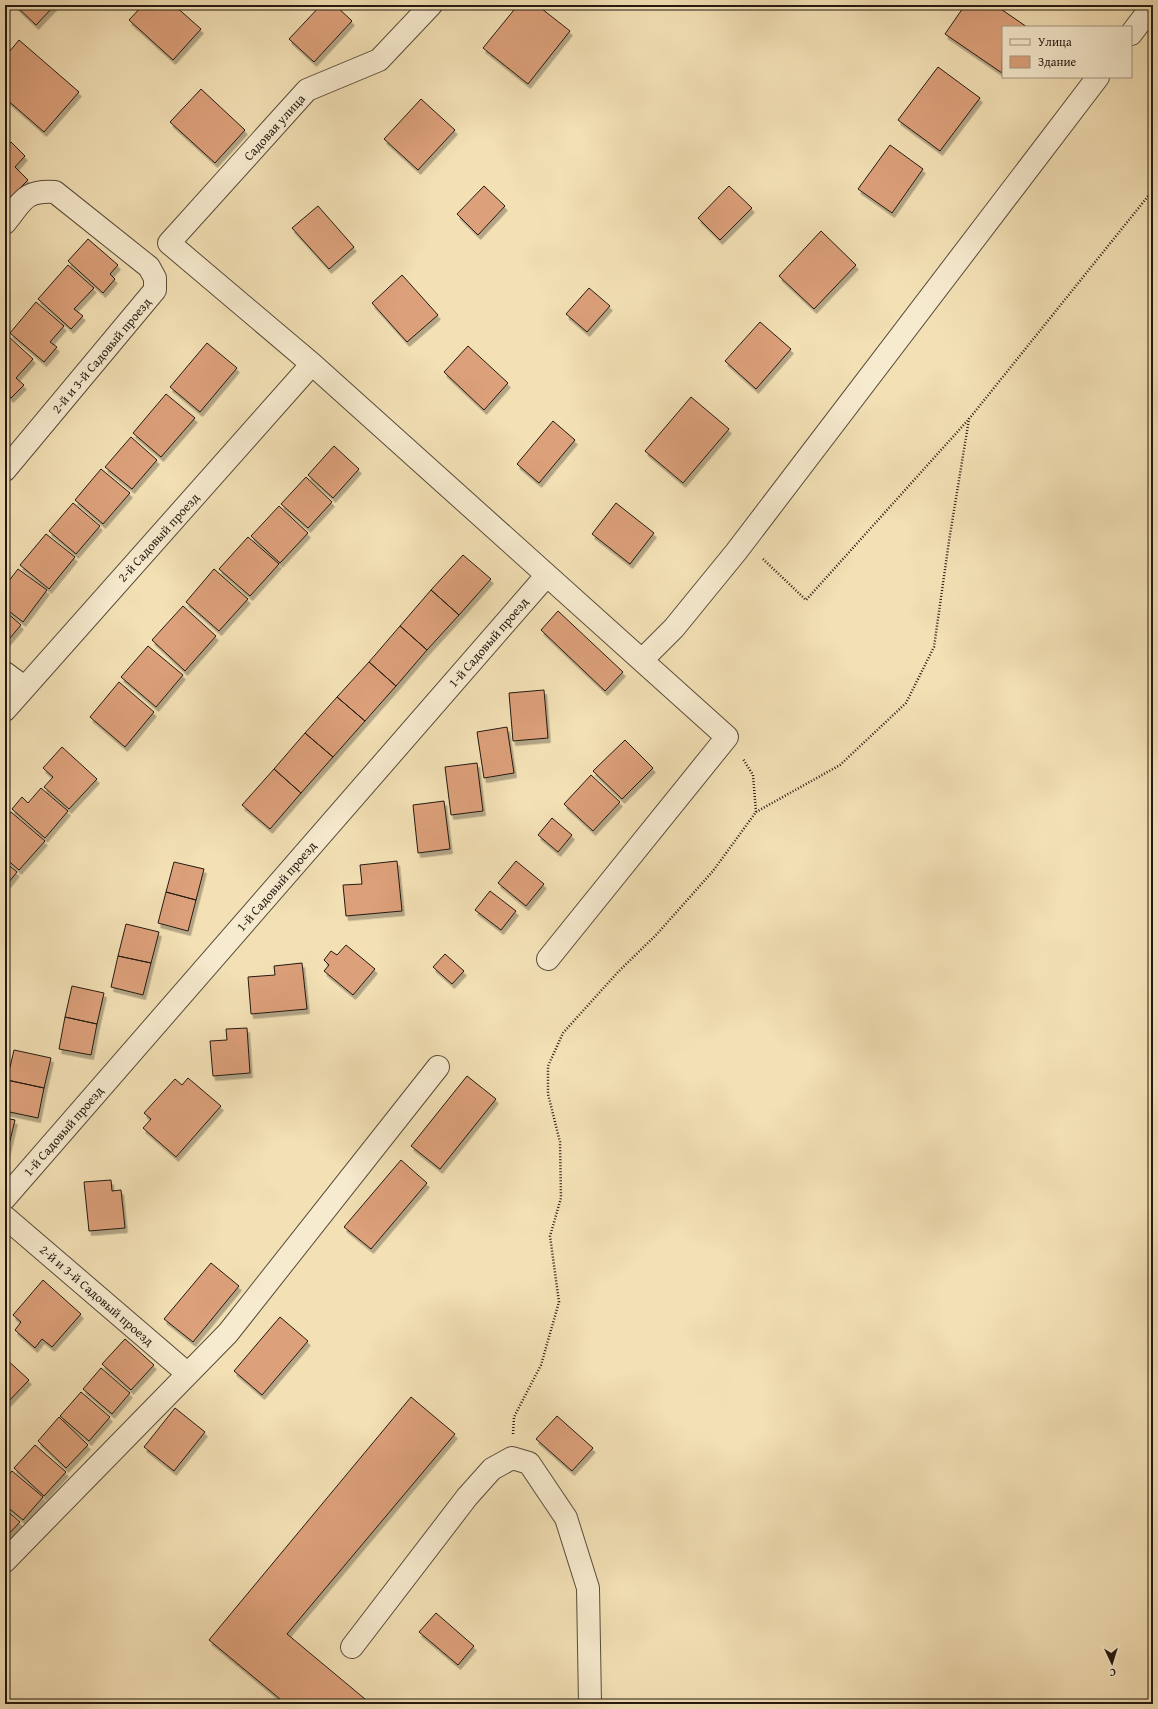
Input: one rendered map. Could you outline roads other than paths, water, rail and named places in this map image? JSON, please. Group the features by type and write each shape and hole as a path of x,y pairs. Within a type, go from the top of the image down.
{"street":[{"name":"Садовая улица","path":"312,364 169,243 307,90 379,60 431,5"},
{"path":"1132,33 1153,5"},
{"path":"642,660 674,628 744,541 1097,78"},
{"name":"2-й и 3-й Садовый проезд","path":"5,223 27,196 40,191 55,192 149,267 155,278 155,290 5,470"},
{"path":"312,364 727,737 548,960"},
{"name":"2-й Садовый проезд","path":"5,710 312,364"},
{"name":"1-й Садовый проезд","path":"5,1198 547,575"},
{"path":"5,673 24,687"},
{"path":"5,1561 228,1333 438,1067"},
{"name":"2-й и 3-й Садовый проезд","path":"5,1216 188,1374"},
{"path":"352,1647 467,1498 492,1469 512,1458 530,1463 566,1518 588,1588 590,1704"}]}
